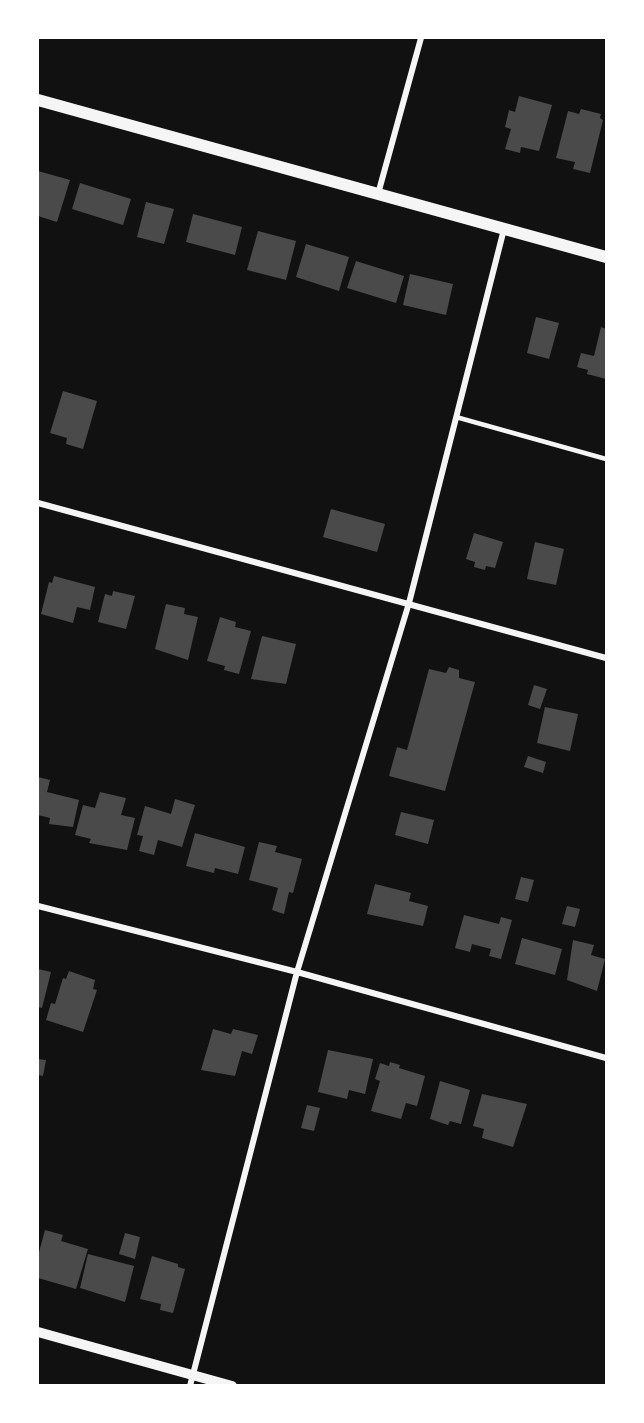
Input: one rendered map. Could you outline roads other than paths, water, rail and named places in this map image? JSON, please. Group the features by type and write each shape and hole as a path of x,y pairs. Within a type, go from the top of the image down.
{"main road":[{"path":"38,100 606,257"}],"street":[{"path":"377,195 421,38"},
{"path":"191,1380 297,972 409,603 504,229"},
{"path":"38,503 606,658"},
{"path":"38,906 297,972 606,1058"},
{"path":"38,1332 191,1380 232,1386"}],"lane":[{"path":"456,417 606,459"}]}
